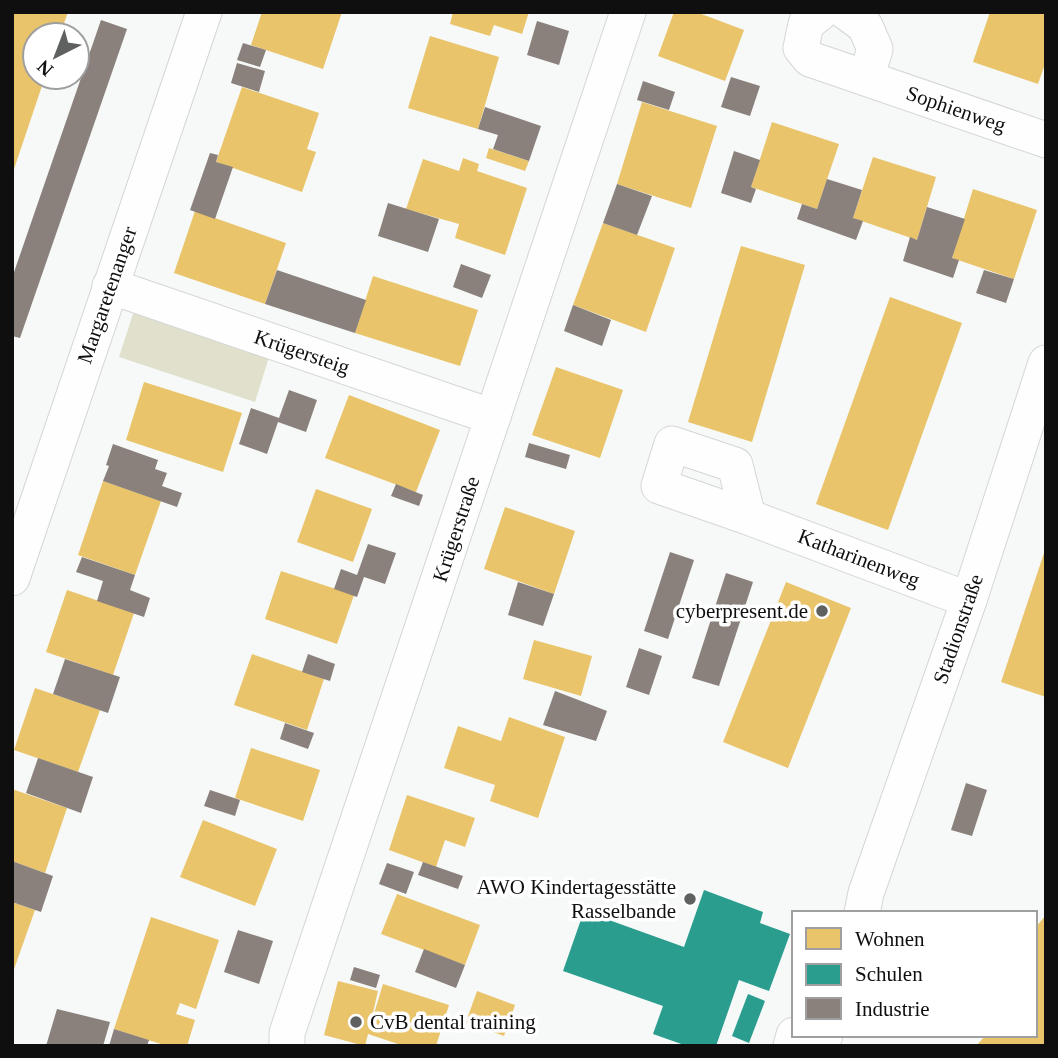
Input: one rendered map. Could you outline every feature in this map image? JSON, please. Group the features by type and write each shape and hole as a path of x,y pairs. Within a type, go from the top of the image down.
{"street":[{"name":"Krügerstraße","path":"287,1046 287,1033 628,12"},
{"name":"Sophienweg","path":"821,12 806,24 801,48 810,59 1046,140"},
{"path":"846,12 865,26 875,49 866,78"},
{"name":"Margaretenanger","path":"12,578 202,13"},
{"name":"Krügersteig","path":"110,286 493,417"},
{"name":"Stadionstraße","path":"860,906 969,600 1046,363"},
{"name":"Katharinenweg","path":"748,517 969,600"}],"green space":[{"path":"134,311 269,357 255,402 119,357"}],"building: Wohnen":[{"path":"12,12 68,12 65,21 21,21 21,91 40,91 13,172"},
{"path":"262,12 342,12 323,69 251,45"},
{"path":"453,12 529,12 522,34 494,25 490,36 450,24"},
{"path":"674,12 696,12 744,30 725,81 658,56"},
{"path":"990,12 1046,12 1046,61 1038,84 973,62"},
{"path":"430,36 499,57 478,129 408,108"},
{"path":"242,87 319,113 307,149 316,152 302,192 216,162"},
{"path":"642,102 717,126 691,208 617,184"},
{"path":"772,122 839,144 817,209 751,187"},
{"path":"489,148 529,161 525,171 486,158"},
{"path":"873,157 936,177 917,240 853,218"},
{"path":"463,158 479,164 477,171 527,188 505,255 455,238 459,224 406,209 423,159 459,171"},
{"path":"973,189 1037,210 1014,279 952,258"},
{"path":"195,211 286,243 265,304 174,273"},
{"path":"603,223 675,248 646,332 573,305"},
{"path":"741,246 805,265 752,442 688,422"},
{"path":"373,276 478,310 460,366 355,333"},
{"path":"890,297 962,323 888,530 816,504"},
{"path":"556,367 623,390 600,458 532,435"},
{"path":"144,382 242,413 223,472 126,440"},
{"path":"349,395 440,430 416,492 325,458"},
{"path":"103,481 161,501 135,575 78,555"},
{"path":"316,489 372,509 353,562 297,542"},
{"path":"505,507 575,531 554,594 484,569"},
{"path":"1046,547 1046,697 1001,682"},
{"path":"281,571 354,595 337,644 265,619"},
{"path":"786,582 851,608 788,768 723,742"},
{"path":"67,590 134,613 113,675 46,652"},
{"path":"534,640 592,656 581,696 523,679"},
{"path":"252,654 324,679 307,730 234,705"},
{"path":"35,688 100,710 78,772 14,750"},
{"path":"509,717 565,737 538,818 490,801 495,785 444,768 458,726 501,741"},
{"path":"251,748 320,770 303,821 235,798"},
{"path":"12,789 67,808 45,873 12,861"},
{"path":"407,795 475,818 465,847 445,840 436,867 389,850"},
{"path":"203,820 277,849 255,906 180,877"},
{"path":"397,894 480,925 465,965 381,934"},
{"path":"12,902 35,910 13,972 12,972"},
{"path":"1046,915 1046,1046 976,1046 984,1037 1037,1037 1037,926"},
{"path":"151,917 219,940 196,1009 180,1003 176,1014 195,1020 187,1046 167,1046 114,1029"},
{"path":"338,981 378,991 369,1030 383,984 449,1005 436,1046 404,1046 368,1034 365,1046 324,1035"},
{"path":"477,991 515,1005 504,1036 466,1022"}],"building: Schulen":[{"path":"704,890 763,912 760,923 790,934 769,991 739,980 716,1046 687,1046 653,1034 663,1006 563,971 584,911 684,947"},
{"path":"748,994 765,1001 749,1043 732,1036"}],"building: Industrie":[{"path":"101,20 127,29 20,338 12,336 12,278 77,91 91,91 91,49"},
{"path":"537,21 569,31 559,65 527,55"},
{"path":"243,43 266,50 260,67 237,60"},
{"path":"237,63 265,71 259,92 231,83"},
{"path":"731,77 760,86 750,116 721,107"},
{"path":"643,81 675,92 669,110 637,100"},
{"path":"485,107 541,126 529,161 493,149 498,135 478,129"},
{"path":"734,151 760,160 751,187 756,189 751,203 721,193"},
{"path":"210,153 218,155 216,162 233,167 215,219 190,210"},
{"path":"827,179 862,190 853,218 863,221 856,240 797,219 802,204 817,209"},
{"path":"617,184 652,196 637,235 603,223"},
{"path":"388,203 439,219 428,252 378,236"},
{"path":"927,207 965,219 952,258 959,260 953,278 903,261 910,237 917,240"},
{"path":"461,264 491,275 482,298 453,287"},
{"path":"277,270 366,300 355,333 265,304"},
{"path":"984,270 1014,279 1006,303 976,293"},
{"path":"573,305 611,320 602,346 564,331"},
{"path":"289,390 317,400 306,432 278,422 267,454 239,444 251,408 279,418"},
{"path":"529,443 570,455 566,469 525,457"},
{"path":"113,444 158,460 155,469 167,473 162,486 182,493 177,507 103,481"},
{"path":"396,484 423,495 419,506 391,496"},
{"path":"368,544 396,553 385,584 364,577 357,597 334,589 341,569 357,575"},
{"path":"670,552 694,560 668,639 644,631"},
{"path":"82,557 135,575 130,590 150,598 144,617 97,601 103,581 76,572"},
{"path":"726,573 753,582 719,686 692,678"},
{"path":"518,582 554,594 543,626 508,615"},
{"path":"639,648 662,656 649,695 626,687"},
{"path":"308,654 335,664 330,681 302,672"},
{"path":"65,659 120,677 108,713 53,694"},
{"path":"555,691 607,711 596,741 543,725"},
{"path":"285,723 314,733 308,749 280,739"},
{"path":"38,758 93,777 81,813 26,793"},
{"path":"966,783 987,790 972,836 951,830"},
{"path":"210,790 240,800 235,816 204,806"},
{"path":"12,861 53,876 41,912 12,902"},
{"path":"423,862 463,876 458,889 418,875"},
{"path":"387,863 414,872 406,894 379,884"},
{"path":"238,930 273,941 259,984 224,972"},
{"path":"424,949 465,965 456,988 415,972"},
{"path":"354,967 380,975 376,988 350,980"},
{"path":"57,1009 110,1022 103,1046 46,1046"},
{"path":"114,1029 149,1040 147,1046 109,1046"}],"place":[{"name":"cyberpresent.de","path":"822,611"},
{"name":"AWO Kindertagesstätte Rasselbande","path":"690,899"},
{"name":"CvB dental training","path":"356,1022"}]}
